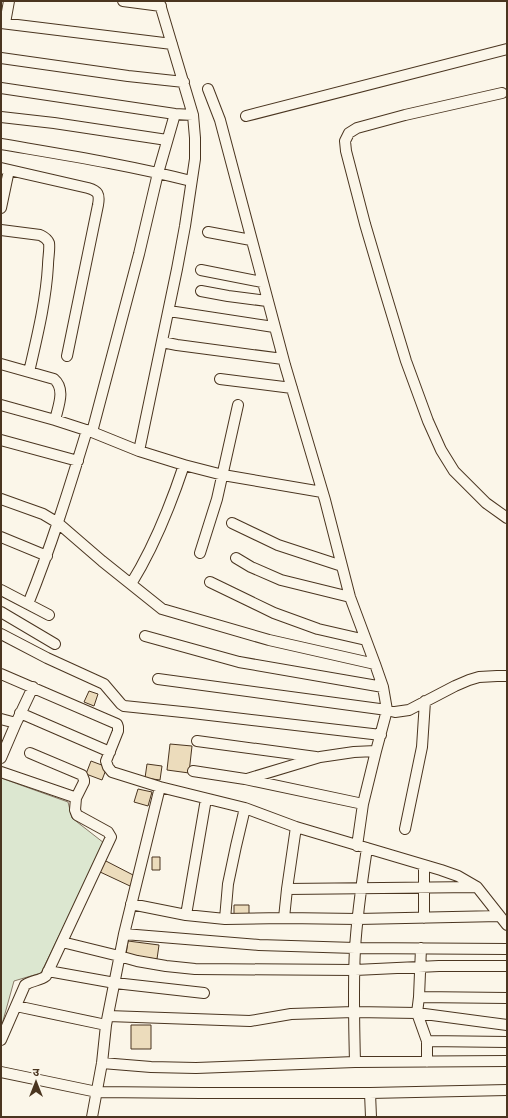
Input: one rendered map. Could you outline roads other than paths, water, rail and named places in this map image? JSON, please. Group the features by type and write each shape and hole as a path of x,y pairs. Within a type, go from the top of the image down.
{"street":[{"path":"9,1 3,23 172,44"},
{"path":"123,1 160,4 193,115 195,138 194,160 184,233 139,451"},
{"path":"246,116 507,49"},
{"path":"1,58 128,76 184,82"},
{"path":"1,88 175,114 193,115"},
{"path":"208,89 220,120 274,327 322,492 350,597 383,687 387,710 363,804 361,889 355,948 355,1062"},
{"path":"502,93 405,115 357,128 349,133 345,141 346,151 365,224 406,361 428,421 441,450 454,471 486,503 507,518"},
{"path":"28,604 47,556 78,462 90,431 139,254 158,172 175,114"},
{"path":"1,117 54,123 167,140"},
{"path":"1,144 119,164 191,181"},
{"path":"1,208 5,169 88,188 98,193 98,205 67,356"},
{"path":"1,230 40,235 45,237 49,242 47,275 42,308 29,372"},
{"path":"208,232 251,240"},
{"path":"201,270 262,282"},
{"path":"201,291 267,301"},
{"path":"168,311 274,327"},
{"path":"162,342 283,359"},
{"path":"1,364 54,379 58,383 60,394 55,420"},
{"path":"220,379 292,388"},
{"path":"1,405 90,431 139,451 184,465 223,475 322,492"},
{"path":"200,553 211,523 238,405"},
{"path":"1,440 78,462"},
{"path":"131,584 141,568 164,519 184,465"},
{"path":"1,499 43,514 58,523 102,561 162,609 269,640 375,664"},
{"path":"232,524 278,545 342,566"},
{"path":"1,537 47,556"},
{"path":"236,558 251,567 281,580 350,597"},
{"path":"210,582 274,613 318,629 366,640"},
{"path":"1,590 49,615"},
{"path":"1,612 55,644"},
{"path":"1,634 47,658 104,684 124,706 381,735"},
{"path":"146,636 239,662 383,687"},
{"path":"1,674 117,724 118,731 106,761 106,764 112,772 160,787 245,808 296,827 458,876 477,887 505,922"},
{"path":"158,679 395,712 410,710 469,680 479,677 507,676"},
{"path":"2,754 32,687"},
{"path":"405,829 422,747 426,701"},
{"path":"1,719 18,718 110,752"},
{"path":"197,741 320,757"},
{"path":"245,779 320,757 354,752 376,751"},
{"path":"1,1040 25,984 42,979 46,976 111,837 108,832 77,814 75,810 76,798 84,782 82,775 30,753"},
{"path":"193,771 245,779 363,804"},
{"path":"1,772 76,798"},
{"path":"92,1117 102,1063 107,1020 119,956 160,787"},
{"path":"186,915 206,799"},
{"path":"224,919 230,877 245,808"},
{"path":"284,918 296,827"},
{"path":"424,865 424,918"},
{"path":"287,889 477,887"},
{"path":"131,904 186,915 224,919 424,918 505,922"},
{"path":"124,934 259,945 355,948 507,949"},
{"path":"62,942 137,962 195,969 355,970 446,966 507,966"},
{"path":"421,948 417,1013 427,1041 427,1062"},
{"path":"48,971 115,983 204,993"},
{"path":"419,997 507,998"},
{"path":"16,1006 107,1020 250,1020 286,1014 354,1012 417,1013 507,1025"},
{"path":"427,1041 507,1042"},
{"path":"102,1063 151,1067 196,1068 355,1062 507,1061"},
{"path":"1,1072 97,1092 370,1093 507,1090"},
{"path":"370,1093 371,1117"}]}
